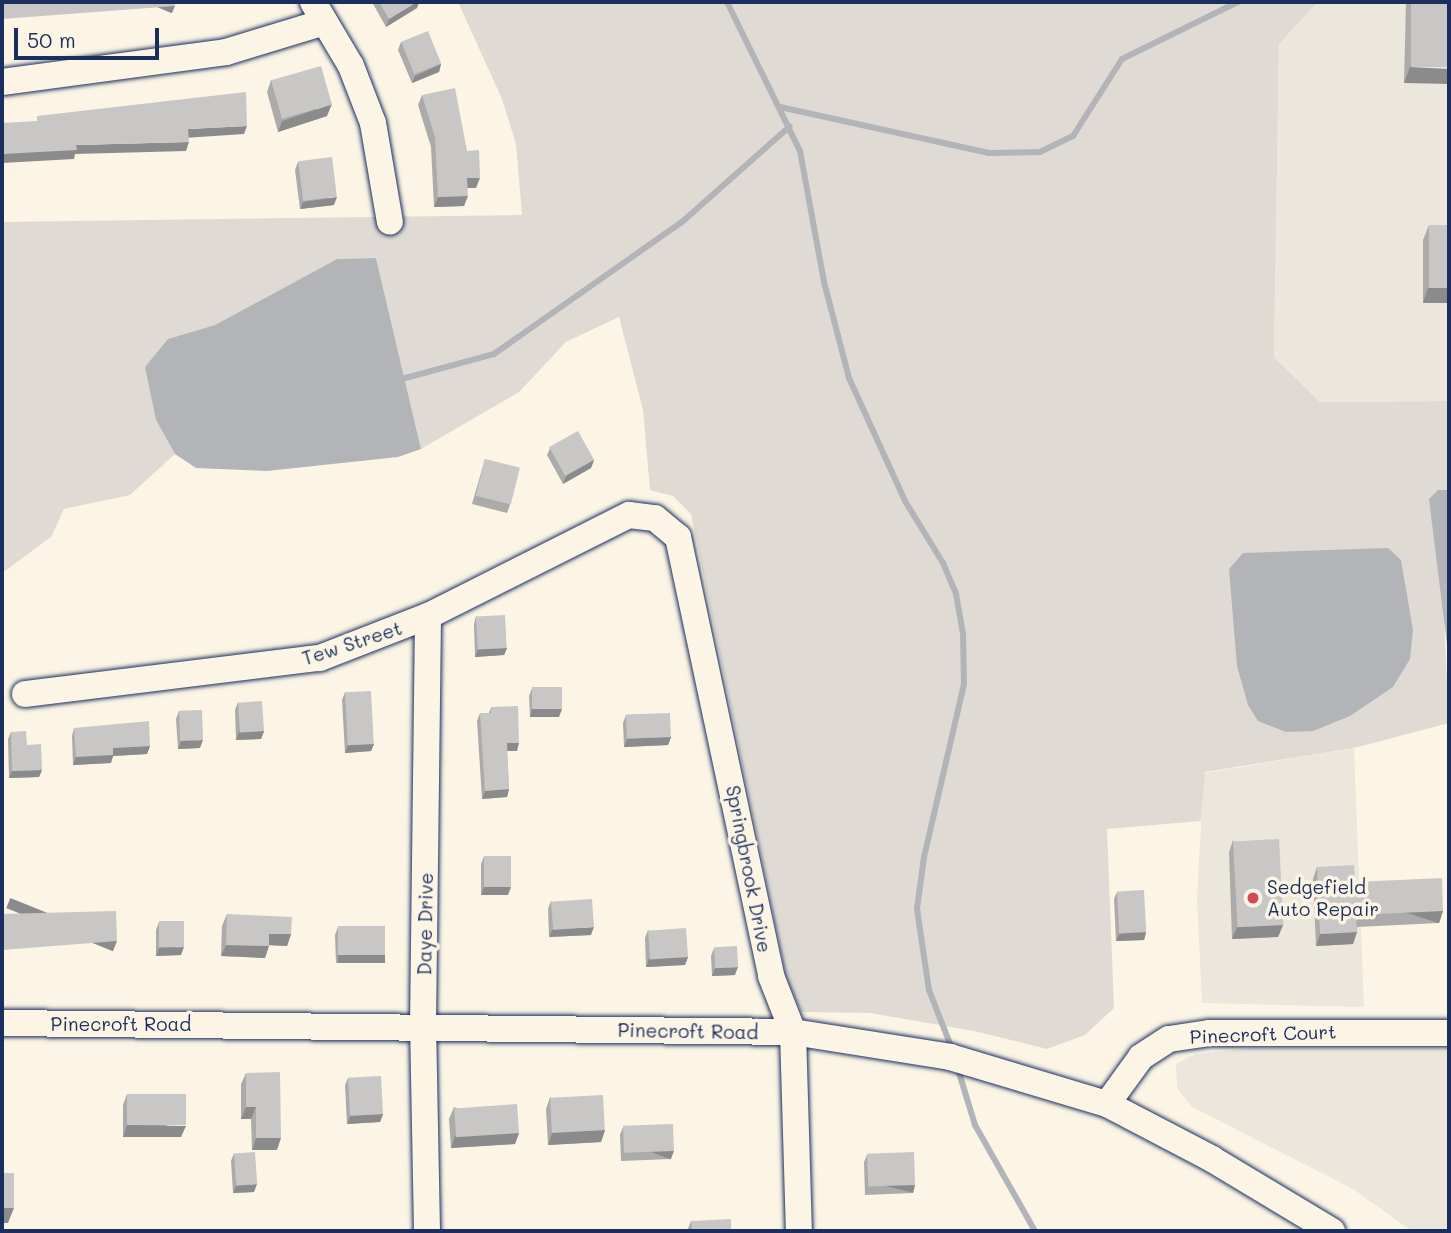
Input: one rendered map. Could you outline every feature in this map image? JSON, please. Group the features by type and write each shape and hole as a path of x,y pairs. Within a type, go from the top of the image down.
{"street":[{"path":"2,82 226,52 319,12 351,66 373,123 390,222"},
{"name":"Tew Street","path":"25,694 320,658 428,616 583,534 629,515 655,518"},
{"name":"Springbrook Drive","path":"655,518 678,537 771,976 793,1032 799,1231"},
{"name":"Daye Drive","path":"427,1231 423,1026 428,616"},
{"name":"Pinecroft Road","path":"2,1023 793,1032 950,1057 1107,1104 1212,1159 1332,1231"},
{"name":"Pinecroft Court","path":"1107,1104 1141,1056 1169,1039 1209,1033 1449,1034"}],"shaded area":[{"path":"458,2 1318,2 1279,44 1274,357 1320,402 1449,401 1449,490 1438,490 1449,723 1354,748 1205,772 1201,821 1107,829 1114,1008 1085,1035 1047,1049 974,1031 870,1013 801,1012 786,976 691,514 673,496 650,490 643,410 619,317 566,342 519,392 421,449 376,258 337,259 215,325 168,339 156,420 175,454 130,495 64,509 51,537 2,573 2,222 522,215 516,144 502,99"},
{"path":"1318,2 1449,2 1449,401 1320,402 1274,357 1279,44"},
{"path":"376,258 421,449 398,457 267,471 196,468 175,454 156,420 145,367 168,339 215,325 337,259"},
{"path":"1438,490 1449,490 1449,661 1429,499"},
{"path":"1388,548 1401,560 1413,630 1410,659 1393,687 1350,716 1313,731 1286,732 1258,721 1248,705 1237,666 1229,569 1243,553"},
{"path":"1354,748 1364,1007 1202,1003 1197,897 1204,773"},
{"path":"1255,1048 1449,1048 1449,1231 1412,1231 1353,1189 1192,1107 1177,1088 1176,1064 1195,1054"}],"building":[{"path":"2,2 175,2 175,6 2,19"},
{"path":"379,2 417,2 389,19"},
{"path":"1411,2 1449,2 1449,67 1411,67"},
{"path":"428,31 441,63 414,74 401,42"},
{"path":"321,66 332,104 282,119 271,80"},
{"path":"455,88 467,151 479,150 480,178 467,178 468,196 438,197 435,137 422,95"},
{"path":"246,92 247,126 188,129 189,142 76,145 77,150 2,154 2,123 37,121 37,116"},
{"path":"332,157 337,197 303,201 298,161"},
{"path":"1429,225 1449,225 1449,288 1429,288"},
{"path":"578,431 594,460 565,476 549,447"},
{"path":"485,459 520,468 511,505 476,496"},
{"path":"505,615 507,648 478,649 476,617"},
{"path":"532,687 562,687 562,709 532,709"},
{"path":"371,691 374,744 348,745 345,692"},
{"path":"262,701 264,731 240,733 238,703"},
{"path":"518,706 519,743 507,743 509,789 485,791 480,713 491,713 491,707"},
{"path":"202,710 203,740 180,741 179,711"},
{"path":"670,713 671,737 627,739 626,715"},
{"path":"149,721 150,746 113,748 113,755 76,757 74,728"},
{"path":"26,731 27,745 41,744 42,770 12,771 11,732"},
{"path":"1279,839 1284,925 1238,927 1233,841"},
{"path":"484,856 511,856 511,887 484,887"},
{"path":"1354,865 1355,882 1442,878 1443,911 1356,915 1357,932 1320,934 1317,867"},
{"path":"1144,890 1146,932 1119,933 1117,891"},
{"path":"592,899 594,927 553,930 551,902"},
{"path":"116,911 117,941 2,950 2,914"},
{"path":"227,914 292,917 291,934 269,934 269,946 226,945"},
{"path":"159,921 184,921 184,947 159,947"},
{"path":"338,926 385,926 385,955 338,955"},
{"path":"686,928 688,957 650,960 648,931"},
{"path":"737,946 738,967 715,968 714,947"},
{"path":"280,1072 281,1138 256,1138 256,1107 246,1107 246,1073"},
{"path":"381,1076 383,1114 350,1116 348,1078"},
{"path":"127,1094 186,1094 186,1125 127,1125"},
{"path":"603,1095 605,1130 552,1133 550,1098"},
{"path":"517,1104 519,1133 456,1137 454,1108"},
{"path":"673,1124 674,1151 624,1153 623,1126"},
{"path":"255,1152 257,1184 236,1185 234,1153"},
{"path":"914,1152 915,1185 868,1187 867,1154"},
{"path":"2,1173 14,1173 14,1208 2,1208"},
{"path":"731,1219 731,1231 692,1231 691,1221"}],"waterway":[{"path":"727,2 800,151 824,282 849,378 905,501 943,563 956,594 963,633 964,684 924,857 917,909 929,990 952,1049"},
{"path":"780,107 989,153 1040,152 1073,136 1122,59 1238,2"},
{"path":"398,380 494,354 682,222 790,126"},
{"path":"957,1066 975,1125 1035,1231"}],"place":[{"name":"Sedgefield Auto Repair","path":"1253,898"}]}
